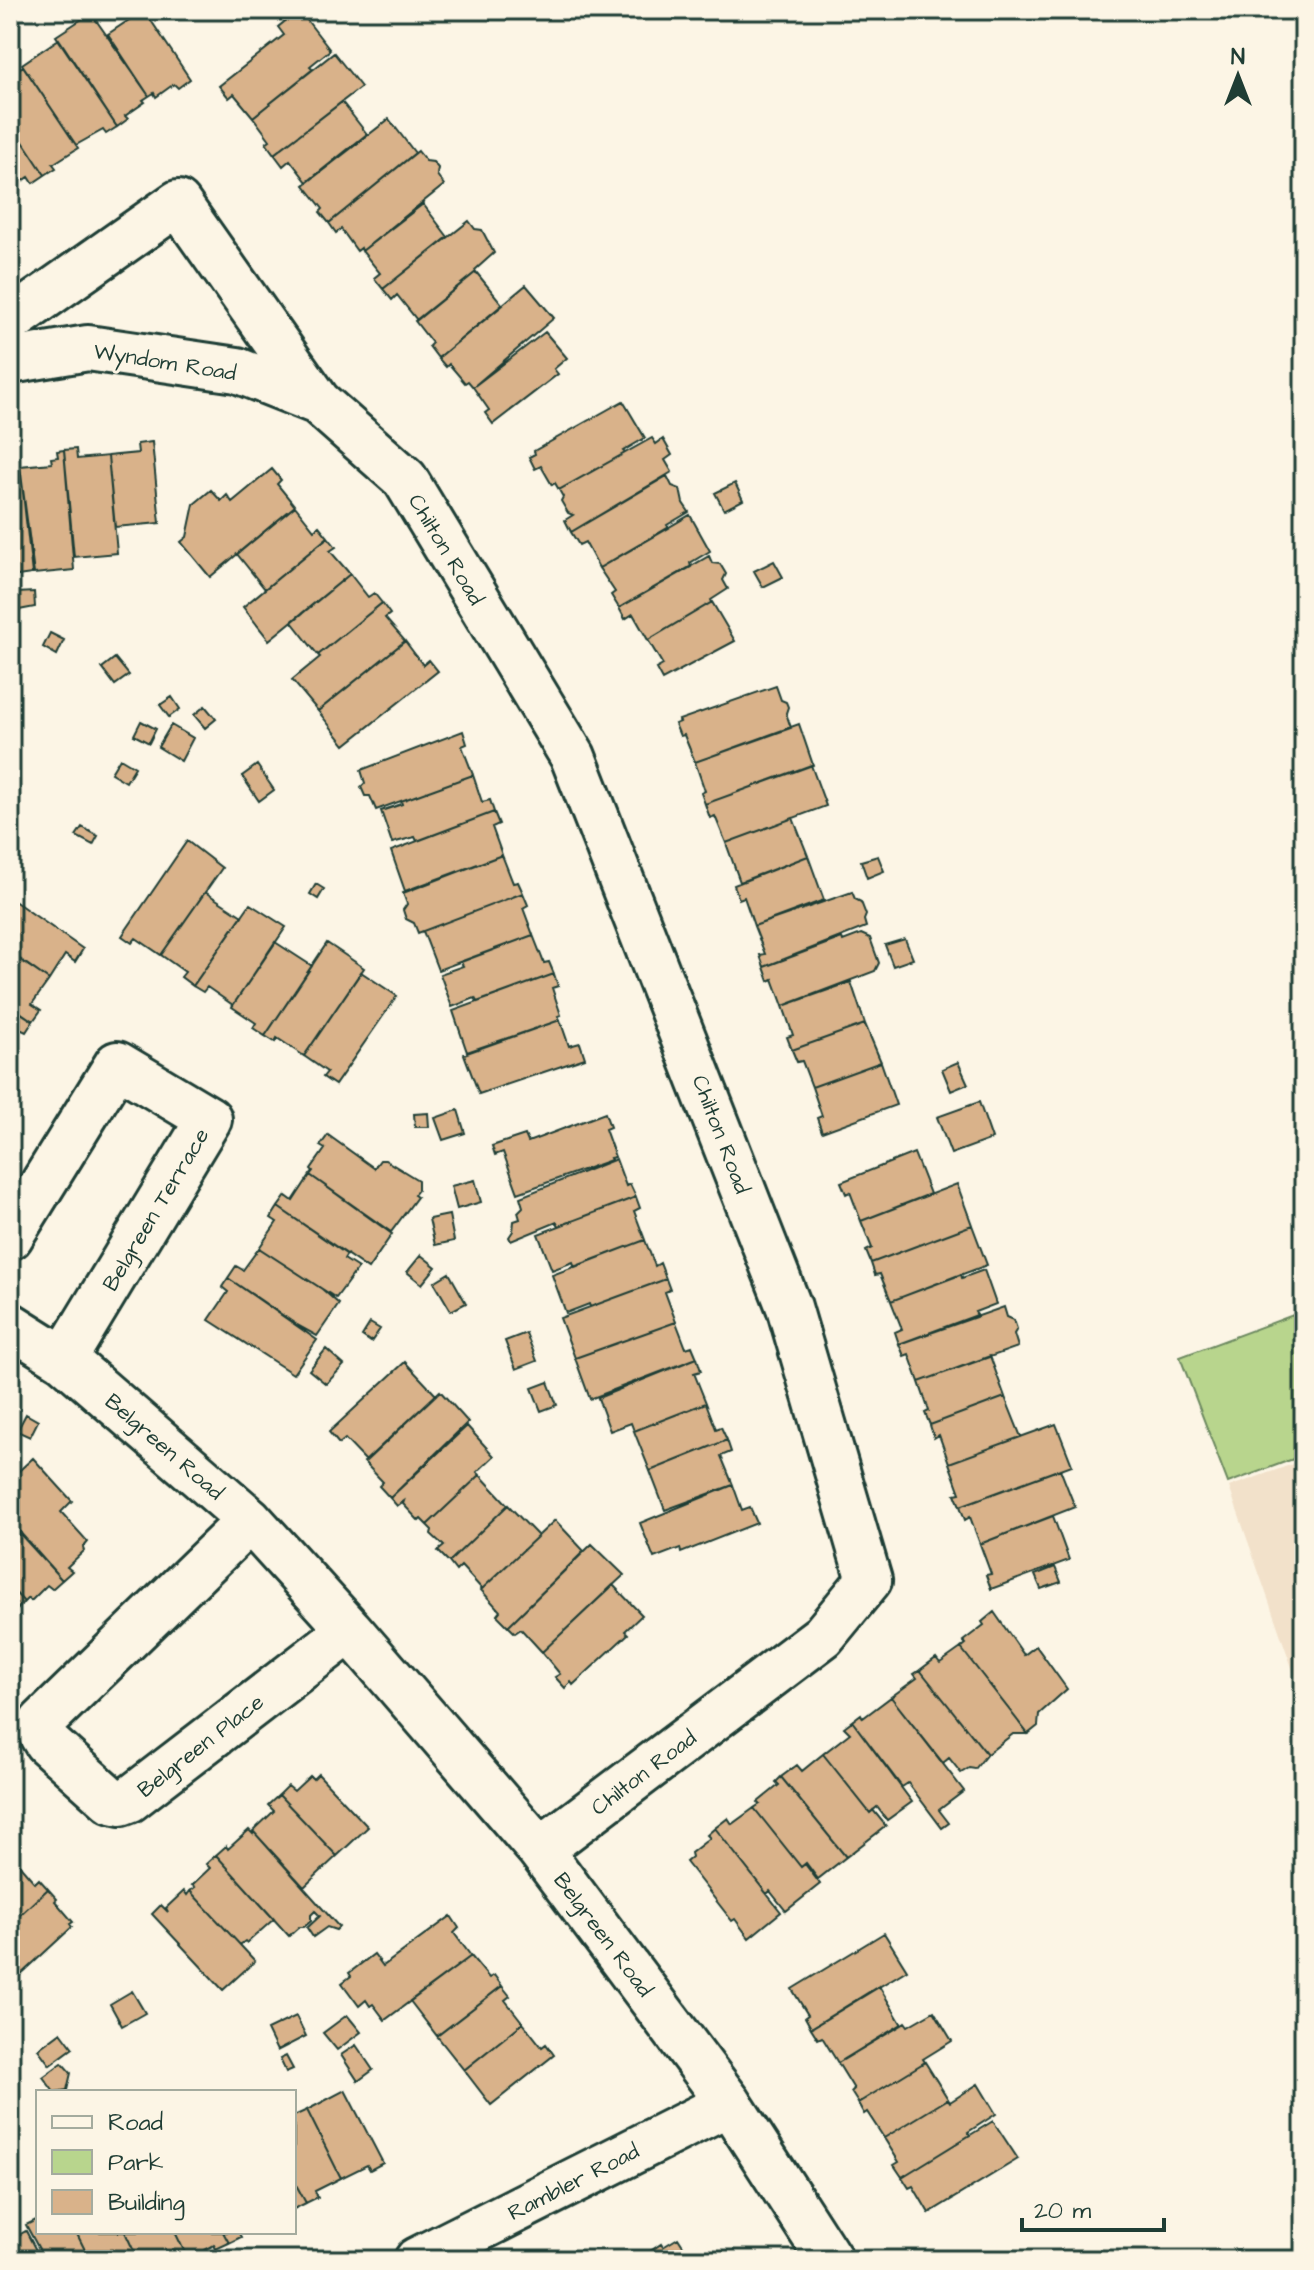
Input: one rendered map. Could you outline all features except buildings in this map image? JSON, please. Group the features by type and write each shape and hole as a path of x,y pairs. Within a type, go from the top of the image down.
{"street":[{"path":"10,321 178,203 318,402"},
{"name":"Wyndom Road","path":"10,361 88,348 237,370 271,383"},
{"name":"Chilton Road","path":"271,383 318,402 405,479 573,757 789,1307 869,1580 823,1636 540,1850"},
{"name":"Belgreen Terrace","path":"10,1237 117,1064 209,1119 64,1359"},
{"name":"Belgreen Road","path":"10,1325 64,1359 257,1527"},
{"path":"257,1527 350,1630"},
{"name":"Belgreen Place","path":"257,1527 42,1722 40,1732 46,1742 112,1801 121,1803 129,1800 350,1630"},
{"name":"Belgreen Road","path":"350,1630 540,1850 729,2103 830,2260"},
{"name":"Rambler Road","path":"417,2260 729,2103"}],"shaded area":[{"path":"1304,1460 1304,1702 1229,1487"}],"green space":[{"path":"1304,1311 1304,1455 1228,1483 1180,1357"}]}
